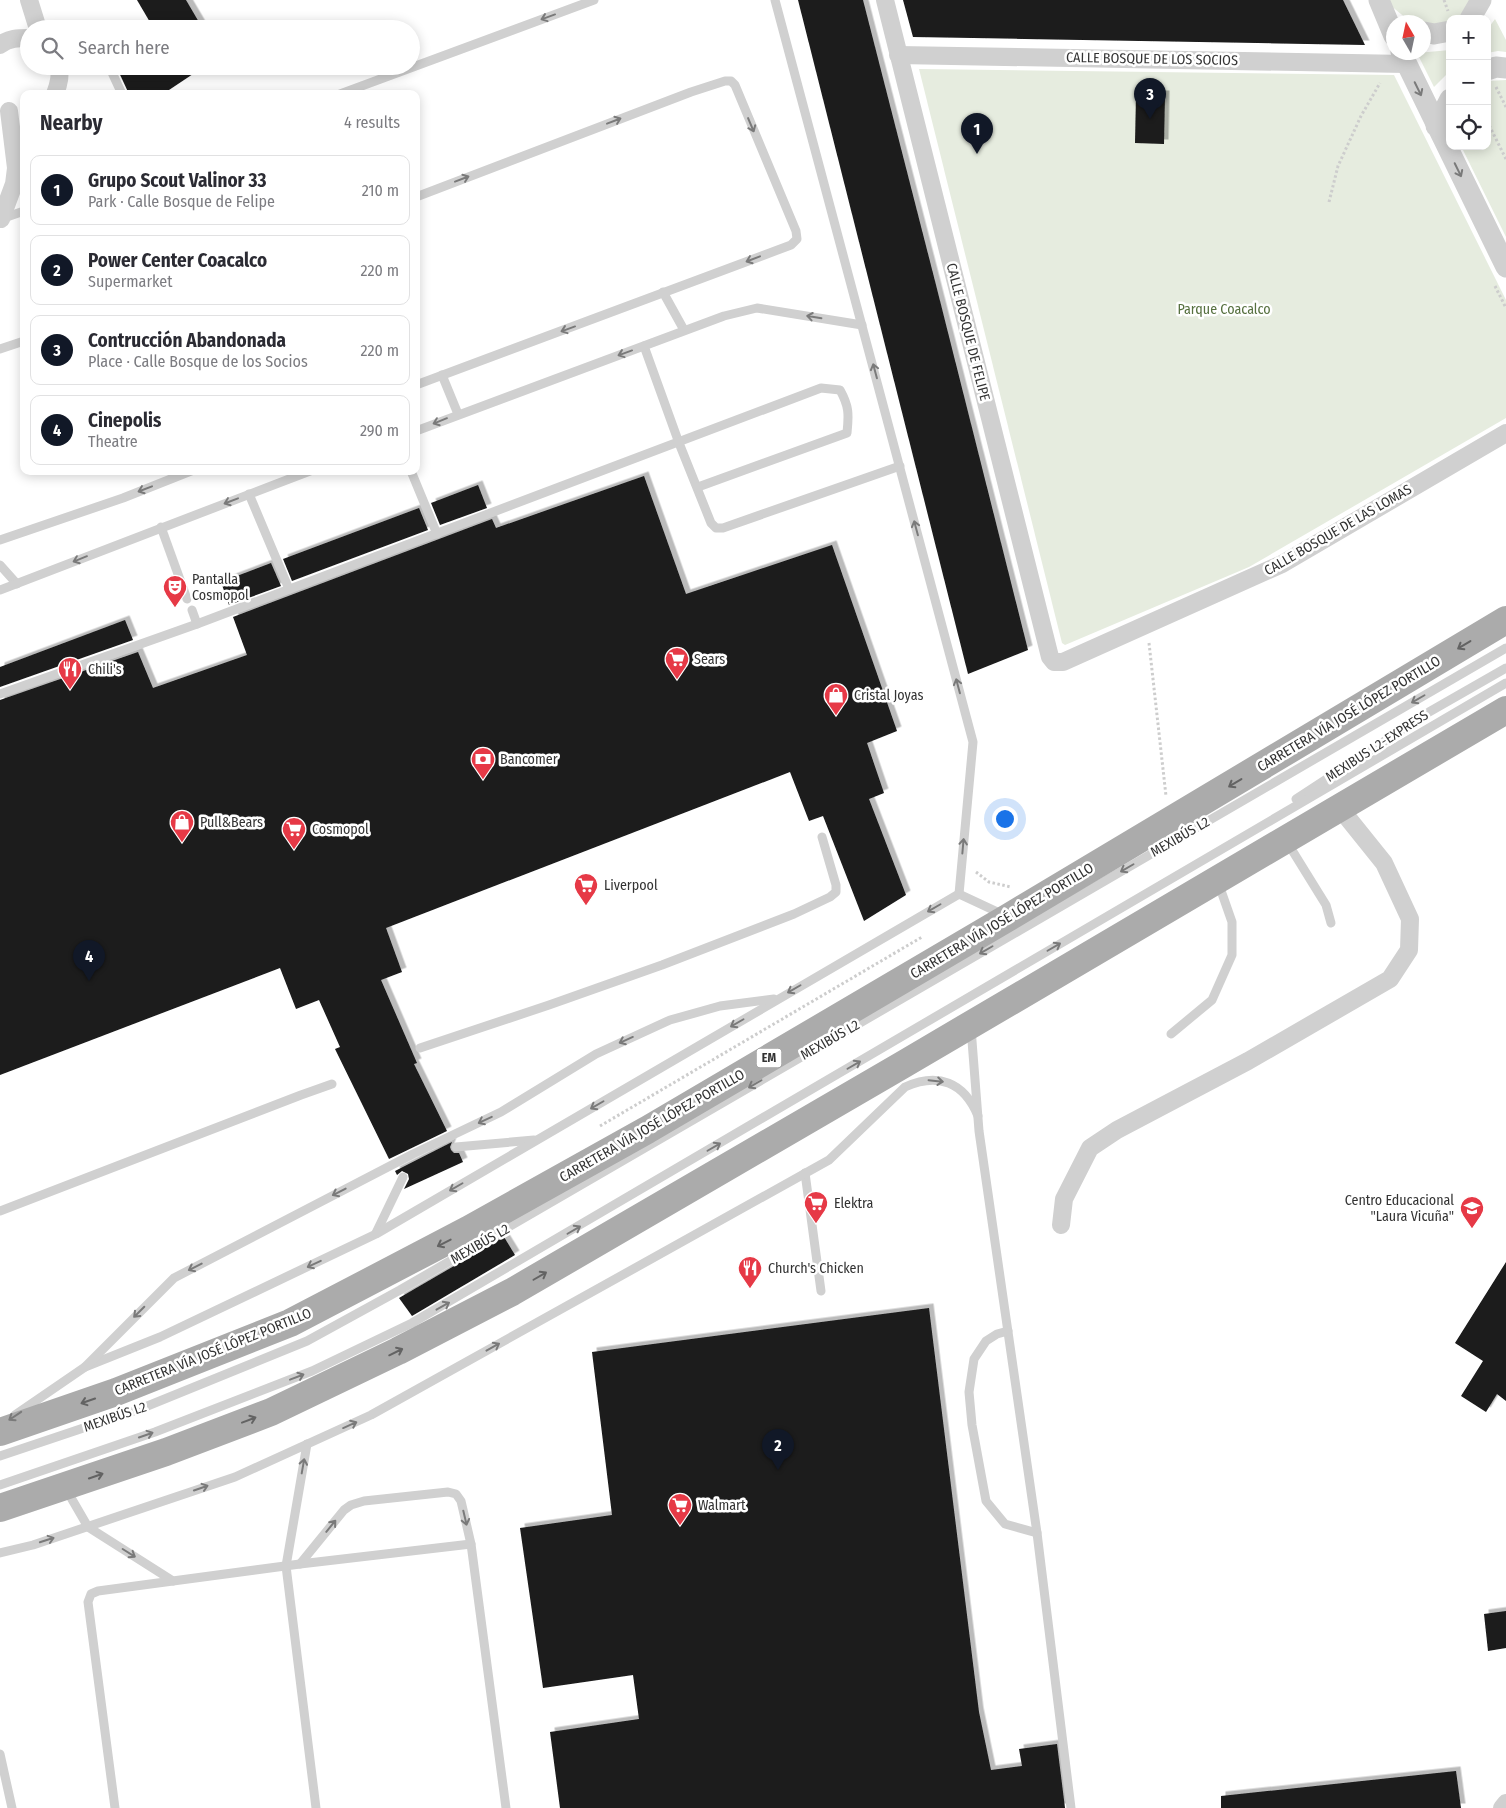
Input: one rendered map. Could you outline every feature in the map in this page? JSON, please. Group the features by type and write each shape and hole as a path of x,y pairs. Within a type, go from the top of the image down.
{"main road":[{"name":"CARRETERA VÍA JOSÉ LÓPEZ PORTILLO","path":"0,1432 116,1392 290,1323 468,1230 638,1135 1009,917 1506,620"},
{"path":"0,1508 166,1452 271,1412 398,1351 512,1292 971,1025 1506,710"}],"street":[{"path":"30,0 36,20"},
{"name":"CALLE BOSQUE DE FELIPE","path":"885,0 1047,647 1050,657 1054,662"},
{"path":"1473,15 1482,0"},
{"path":"1431,33 1434,34 1446,25"},
{"path":"0,45 5,41 20,38"},
{"name":"CALLE BOSQUE DE LOS SOCIOS","path":"898,55 1386,60"},
{"path":"1399,60 1436,126 1506,267"},
{"path":"57,90 60,75"},
{"path":"1436,126 1447,105"},
{"path":"0,219 14,184 16,168 11,110"},
{"name":"CALLE BOSQUE DE LAS LOMAS","path":"1054,662 1063,662 1282,564 1506,433"},
{"path":"1061,1225 1064,1199 1090,1148 1117,1130 1248,1060 1390,979 1409,950 1410,919 1384,863 1339,807"},
{"path":"1502,1808 1506,1803"}],"lane":[{"path":"420,64 594,0"},
{"path":"775,0 973,742 959,894"},
{"path":"114,75 120,90"},
{"path":"351,90 391,75"},
{"path":"420,195 690,92 725,81 731,81 735,85 796,231 796,239 791,245 420,383"},
{"path":"0,219 20,212"},
{"path":"663,292 684,330"},
{"path":"420,429 684,330 724,316 757,308 862,325"},
{"path":"0,349 20,342"},
{"path":"644,346 678,443 698,487 711,523 716,528 723,528 900,466"},
{"path":"442,375 458,414"},
{"path":"0,694 197,624 821,388 840,390 847,403 849,417 847,433 698,487"},
{"path":"0,540 123,498 181,475"},
{"path":"0,590 300,475"},
{"path":"414,475 437,534"},
{"path":"250,494 289,589"},
{"path":"161,527 187,599"},
{"path":"0,565 17,584"},
{"path":"192,610 197,624"},
{"name":"MEXIBÚS L2","path":"0,1456 140,1409 307,1341 400,1290 1506,648"},
{"name":"MEXIBUS L2-EXPRESS","path":"1252,831 1303,794 1429,712 1506,668"},
{"name":"MEXIBÚS L2","path":"0,1485 155,1432 312,1371 412,1323 1506,683"},
{"path":"420,1048 549,1006 662,965 794,914 830,898 836,892 836,885 822,838"},
{"path":"1285,839 1322,896 1331,923"},
{"path":"1171,1034 1212,1000 1232,955 1232,922 1217,880"},
{"path":"959,894 1009,917"},
{"path":"85,1367 160,1337 376,1234 959,894"},
{"path":"0,1426 85,1367 174,1278 413,1154 501,1112 596,1054 670,1020 720,1006 779,998"},
{"path":"971,1025 978,1116 1037,1533 1071,1808"},
{"path":"894,1098 904,1064"},
{"path":"0,1553 88,1527 235,1477 371,1415 829,1160 905,1088 918,1081 934,1079 949,1083 962,1090 972,1102 978,1116"},
{"path":"1,1209 332,1084"},
{"path":"456,1147 536,1140"},
{"path":"805,1173 821,1291"},
{"path":"376,1234 403,1177"},
{"path":"1008,1331 997,1334 986,1341 974,1359 969,1392 972,1425 986,1501 1005,1524 1037,1533"},
{"path":"307,1444 286,1566 316,1808"},
{"path":"65,1486 88,1527 173,1581"},
{"path":"300,1564 344,1510 352,1505 364,1501 448,1492 456,1494 461,1501 471,1544 506,1808"},
{"path":"115,1808 88,1602 91,1594 98,1591 300,1564 471,1544"},
{"path":"0,1754 12,1808"}],"path":[{"path":"1444,0 1447,15"},
{"path":"1330,202 1338,166 1361,116 1399,60"},
{"path":"1496,75 1506,107"},
{"path":"1491,129 1506,159"},
{"path":"1147,625 1167,800"},
{"path":"633,1106 929,934"}],"green space":[{"path":"1389,0 1474,0 1470,7 1461,15 1446,15 1446,24 1431,26 1431,15 1402,15 1390,5"},
{"path":"1495,19 1506,40 1506,52 1491,52 1491,24"},
{"path":"1446,50 1446,75 1434,87 1420,60 1431,60 1431,52"},
{"name":"Parque Coacalco","path":"919,69 1394,75 1506,300 1506,418 1249,567 1065,645 1062,643"},
{"path":"1506,80 1506,237 1463,150 1491,150 1491,81"}],"building":[{"path":"137,0 186,0 198,20 149,20"},
{"path":"798,0 863,0 936,285 1028,650 968,674"},
{"path":"903,0 1343,0 1365,45 913,37"},
{"path":"120,75 192,75 169,90 127,90"},
{"path":"1136,95 1165,95 1164,144 1135,143"},
{"name":"Cosmopol","path":"644,476 686,594 832,545 897,731 867,743 884,793 869,799 906,895 864,921 823,816 809,821 790,772 386,928 402,972 381,980 417,1063 414,1064 447,1131 389,1159 335,1049 340,1047 319,1000 296,1009 280,968 0,1075 0,700 138,652 153,688 247,655 233,617 492,519 496,528"},
{"path":"478,485 487,508 440,525 431,503"},
{"path":"419,508 428,530 292,581 283,559"},
{"path":"271,563 281,586 229,605 221,582"},
{"path":"125,620 133,640 0,687 0,667"},
{"path":"452,1142 451,1150 454,1153 459,1153 463,1162 404,1189 409,1179 408,1174 402,1171 397,1175 395,1171"},
{"path":"504,1237 515,1255 412,1316 399,1298"},
{"path":"1506,1262 1506,1401 1497,1394 1486,1412 1461,1396 1483,1361 1455,1343"},
{"path":"929,1308 979,1712 991,1770 1022,1766 1019,1749 1057,1744 1065,1808 560,1808 550,1732 639,1719 633,1675 543,1688 520,1528 612,1515 592,1352"},
{"path":"1506,1611 1506,1648 1488,1651 1484,1614"},
{"path":"1456,1771 1461,1808 1221,1808 1221,1796"}],"place":[{"name":"Contrucción Abandonada","path":"1150,119"},
{"name":"Grupo Scout Valinor 33","path":"977,154"},
{"name":"Pantalla Cosmopol","path":"175,608"},
{"name":"Sears","path":"677,680"},
{"name":"Chili's","path":"70,690"},
{"name":"Cristal Joyas","path":"836,716"},
{"name":"Bancomer","path":"483,780"},
{"name":"Pull&Bears","path":"182,843"},
{"name":"Cosmopol","path":"294,850"},
{"name":"Liverpool","path":"586,906"},
{"name":"Cinepolis","path":"89,981"},
{"name":"Elektra","path":"816,1224"},
{"name":"Centro Educacional \"Laura Vicuña\"","path":"1472,1229"},
{"name":"Church's Chicken","path":"750,1289"},
{"name":"Power Center Coacalco","path":"778,1470"},
{"name":"Walmart","path":"680,1526"}]}
